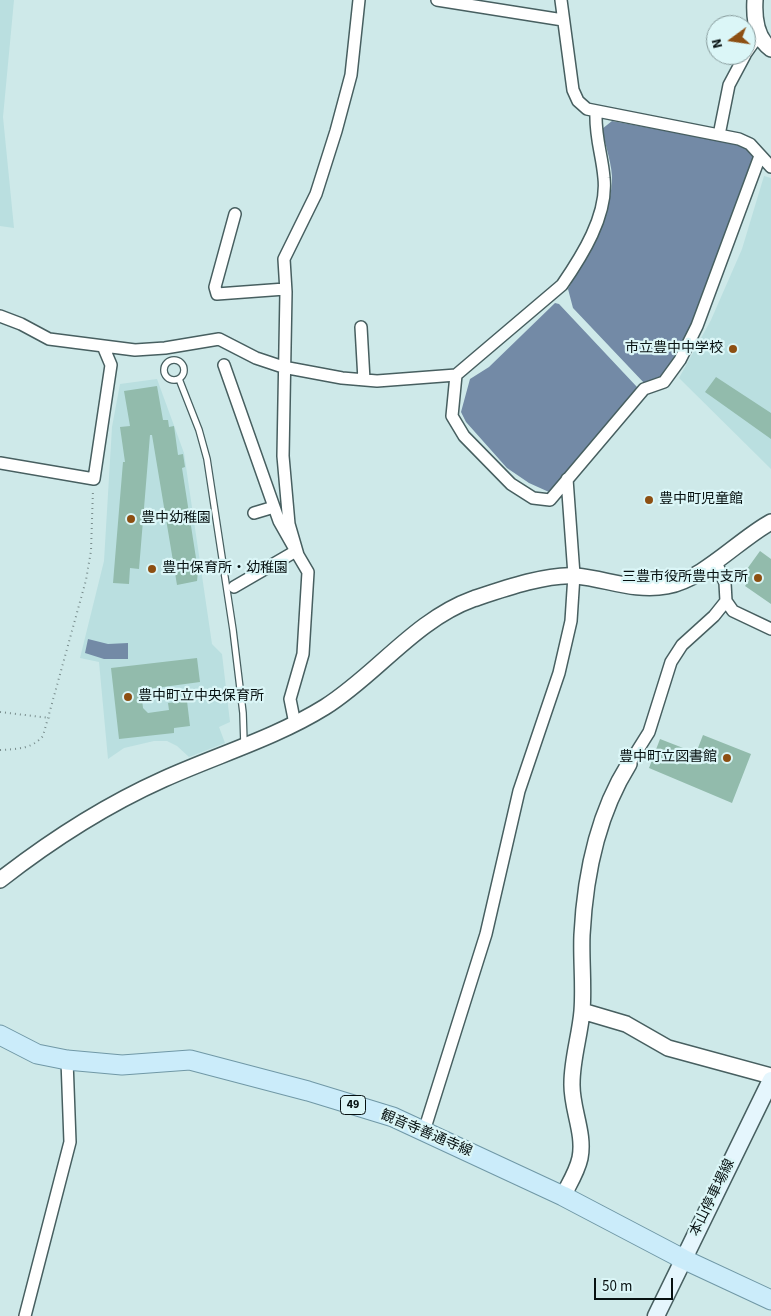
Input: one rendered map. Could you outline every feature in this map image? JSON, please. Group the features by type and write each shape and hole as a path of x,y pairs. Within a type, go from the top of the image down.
{"main road":[{"name":"観音寺善通寺線","path":"0,1035 38,1054 67,1060 122,1064 190,1060 308,1091 393,1118 563,1196 683,1259 771,1300"},
{"name":"本山停車場線","path":"656,1316 771,1080"}],"street":[{"path":"296,550 289,524 283,456 283,367 286,289 284,259 316,194 350,75 360,0"},
{"path":"437,0 564,20"},
{"path":"561,0 573,90 578,101 587,109 739,139 750,144 771,167"},
{"path":"755,0 754,13 766,43"},
{"path":"719,135 729,85 739,65"},
{"path":"0,316 21,324 49,339 135,350 165,348 218,339 256,358 283,367 364,380 377,381 456,375 562,285 574,268 595,226 602,203 605,179 596,135 596,112"},
{"path":"456,375 452,416 464,436 511,484 533,498 550,500 644,390 664,382 680,360 697,326 760,156"},
{"path":"235,214 215,287 217,294 286,289"},
{"path":"361,327 364,380"},
{"path":"0,463 94,479 111,365 103,346"},
{"path":"224,365 279,521 308,572 303,654 290,699 294,724"},
{"path":"424,1131 486,934 519,791 559,673 572,620 574,575 567,479"},
{"path":"254,513 274,507"},
{"path":"0,880 113,804 164,779 294,724 326,707 423,628 449,610 472,599 537,581 574,575 635,588 669,586 688,579 771,522"},
{"path":"234,587 296,550"},
{"path":"715,560 725,583 726,601 733,611 771,629"},
{"path":"563,1196 580,1158 581,1141 572,1100 572,1080 582,1011 582,934 593,850 600,822 614,788 649,732 671,662 682,645 714,616 726,601"},
{"path":"582,1011 626,1024 668,1048 771,1076"},
{"path":"25,1316 70,1142 67,1060"}],"lane":[{"path":"179,379 199,430 207,459 234,630 243,713 244,746"}],"path":[{"path":"0,750 23,748 37,744 43,736 50,718 86,580 91,551 94,479"},
{"path":"0,712 50,718"}],"shaded area":[{"path":"0,0 14,0 3,117 14,228 0,226"},
{"path":"612,121 739,144 749,150 755,157 688,334 673,364 661,378 646,385 573,308 568,289 596,238 607,211 612,176 602,129"},
{"name":"市立豊中中学校","path":"764,176 771,178 771,469 679,378 711,320 742,249"},
{"path":"555,303 559,304 637,387 638,393 549,492 529,483 507,468 466,422 461,412 470,379 489,367"},
{"name":"豊中保育所・幼稚園","path":"157,379 184,453 212,644 222,654 230,722 219,727 225,743 189,757 177,746 167,741 154,741 124,748 108,759 99,662 80,658 104,561 112,427 120,384"},
{"path":"88,639 108,644 128,643 128,659 104,659 85,653"}],"building":[{"path":"716,377 771,413 771,439 705,392"},
{"name":"豊中幼稚園","path":"157,386 163,420 168,420 169,427 174,426 178,455 183,454 185,467 182,468 198,571 197,581 177,585 152,435 150,435 139,569 130,568 129,584 113,583 123,462 125,462 120,427 130,426 124,391"},
{"name":"三豊市役所豊中支所","path":"760,551 771,559 771,604 745,586 749,580 742,576"},
{"name":"豊中町立中央保育所","path":"197,658 200,682 141,690 143,708 148,713 169,710 168,703 187,701 190,726 174,728 174,733 119,739 111,668"},
{"path":"703,735 751,754 732,803 649,768 660,739 696,753"}],"place":[{"name":"市立豊中中学校","path":"733,349"},
{"name":"豊中町児童館","path":"649,500"},
{"name":"豊中幼稚園","path":"131,519"},
{"name":"豊中保育所・幼稚園","path":"152,569"},
{"name":"三豊市役所豊中支所","path":"758,578"},
{"name":"豊中町立中央保育所","path":"128,697"},
{"name":"豊中町立図書館","path":"727,758"}]}
